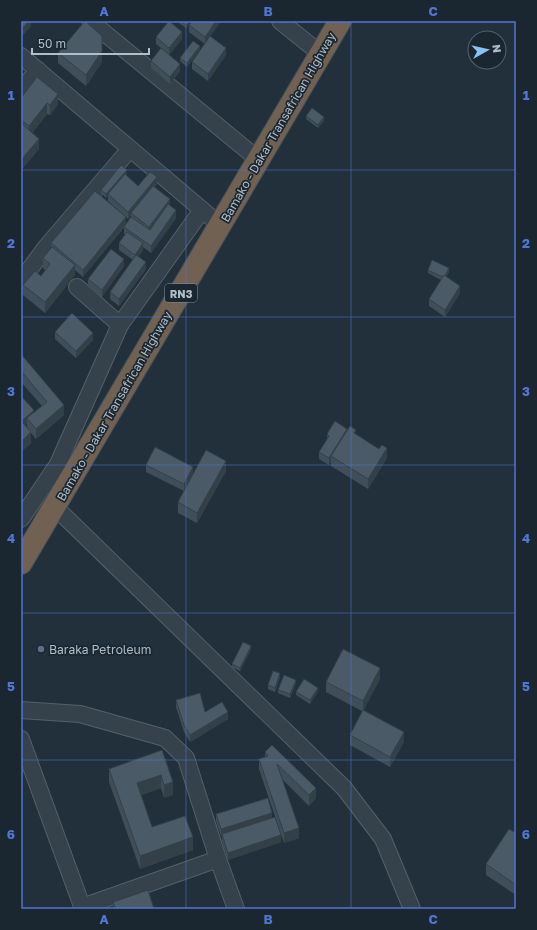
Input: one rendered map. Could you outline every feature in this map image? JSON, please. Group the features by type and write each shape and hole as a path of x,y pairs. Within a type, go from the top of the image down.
{"highway":[{"name":"Bamako - Dakar Transafrican Highway","path":"21,564 340,21"}],"street":[{"path":"90,21 259,160"},
{"path":"280,21 320,54"},
{"path":"21,56 220,225"},
{"path":"21,91 38,70"},
{"path":"21,281 46,247 130,148"},
{"path":"21,519 58,464 120,325 202,210"},
{"path":"77,286 120,325"},
{"path":"55,507 344,788 383,839 412,909"},
{"path":"21,710 80,714 164,738 186,758 218,860 236,909"},
{"path":"21,739 27,772 82,908 218,860"}],"building":[{"path":"21,21 29,21 23,28 21,27"},
{"path":"85,21 102,36 102,51 86,75 58,53"},
{"path":"169,21 182,32 169,48 156,37"},
{"path":"181,21 189,21 186,25"},
{"path":"193,21 216,21 205,37 189,25"},
{"path":"210,36 226,48 208,74 192,62"},
{"path":"193,41 200,46 187,63 180,58"},
{"path":"161,48 180,64 170,77 151,61"},
{"path":"37,77 58,94 50,105 47,103 29,126 21,120 21,98"},
{"path":"312,108 324,117 318,125 306,116"},
{"path":"21,123 39,139 21,160"},
{"path":"121,165 127,170 106,194 101,190"},
{"path":"150,172 157,177 128,212 108,194 125,174 138,186"},
{"path":"153,186 170,199 149,227 131,213"},
{"path":"95,191 126,217 83,270 51,243"},
{"path":"168,204 176,210 151,246 124,227 131,217 150,230"},
{"path":"127,232 143,243 135,255 119,243"},
{"path":"52,247 75,265 45,302 23,285 35,271 41,276 50,264 43,258"},
{"path":"111,249 124,259 102,290 88,279"},
{"path":"136,255 146,262 119,299 110,292"},
{"path":"432,260 449,268 445,276 444,275 443,277 428,270"},
{"path":"444,275 460,286 445,310 429,299"},
{"path":"72,313 93,333 76,351 55,332"},
{"path":"21,354 64,405 36,429 27,418 47,402 21,371"},
{"path":"21,396 34,410 23,420 21,418"},
{"path":"21,421 31,432 21,442"},
{"path":"335,421 347,429 329,458 319,452 329,436 327,434"},
{"path":"350,426 356,430 354,433 379,449 382,445 387,448 368,479 331,456"},
{"path":"155,447 193,467 184,484 146,465"},
{"path":"206,450 226,461 197,513 178,502"},
{"path":"243,642 251,646 240,668 232,664"},
{"path":"343,649 380,668 363,701 326,682"},
{"path":"273,671 280,673 275,688 268,685"},
{"path":"284,675 296,680 290,694 278,690"},
{"path":"304,679 318,688 310,700 296,692"},
{"path":"200,693 205,712 222,702 228,712 190,735 184,725 176,700"},
{"path":"363,710 404,732 390,757 350,735"},
{"path":"272,745 316,788 309,795 277,764 299,828 284,833 259,759 268,756 265,752"},
{"path":"162,750 173,782 164,785 161,775 137,783 152,827 185,816 193,837 140,856 109,769"},
{"path":"268,798 272,813 221,829 216,814"},
{"path":"275,817 281,835 228,853 222,834"},
{"path":"509,829 516,833 516,885 486,864"},
{"path":"148,890 154,909 116,909 113,902"}],"place":[{"name":"Baraka Petroleum","path":"41,649"}]}
